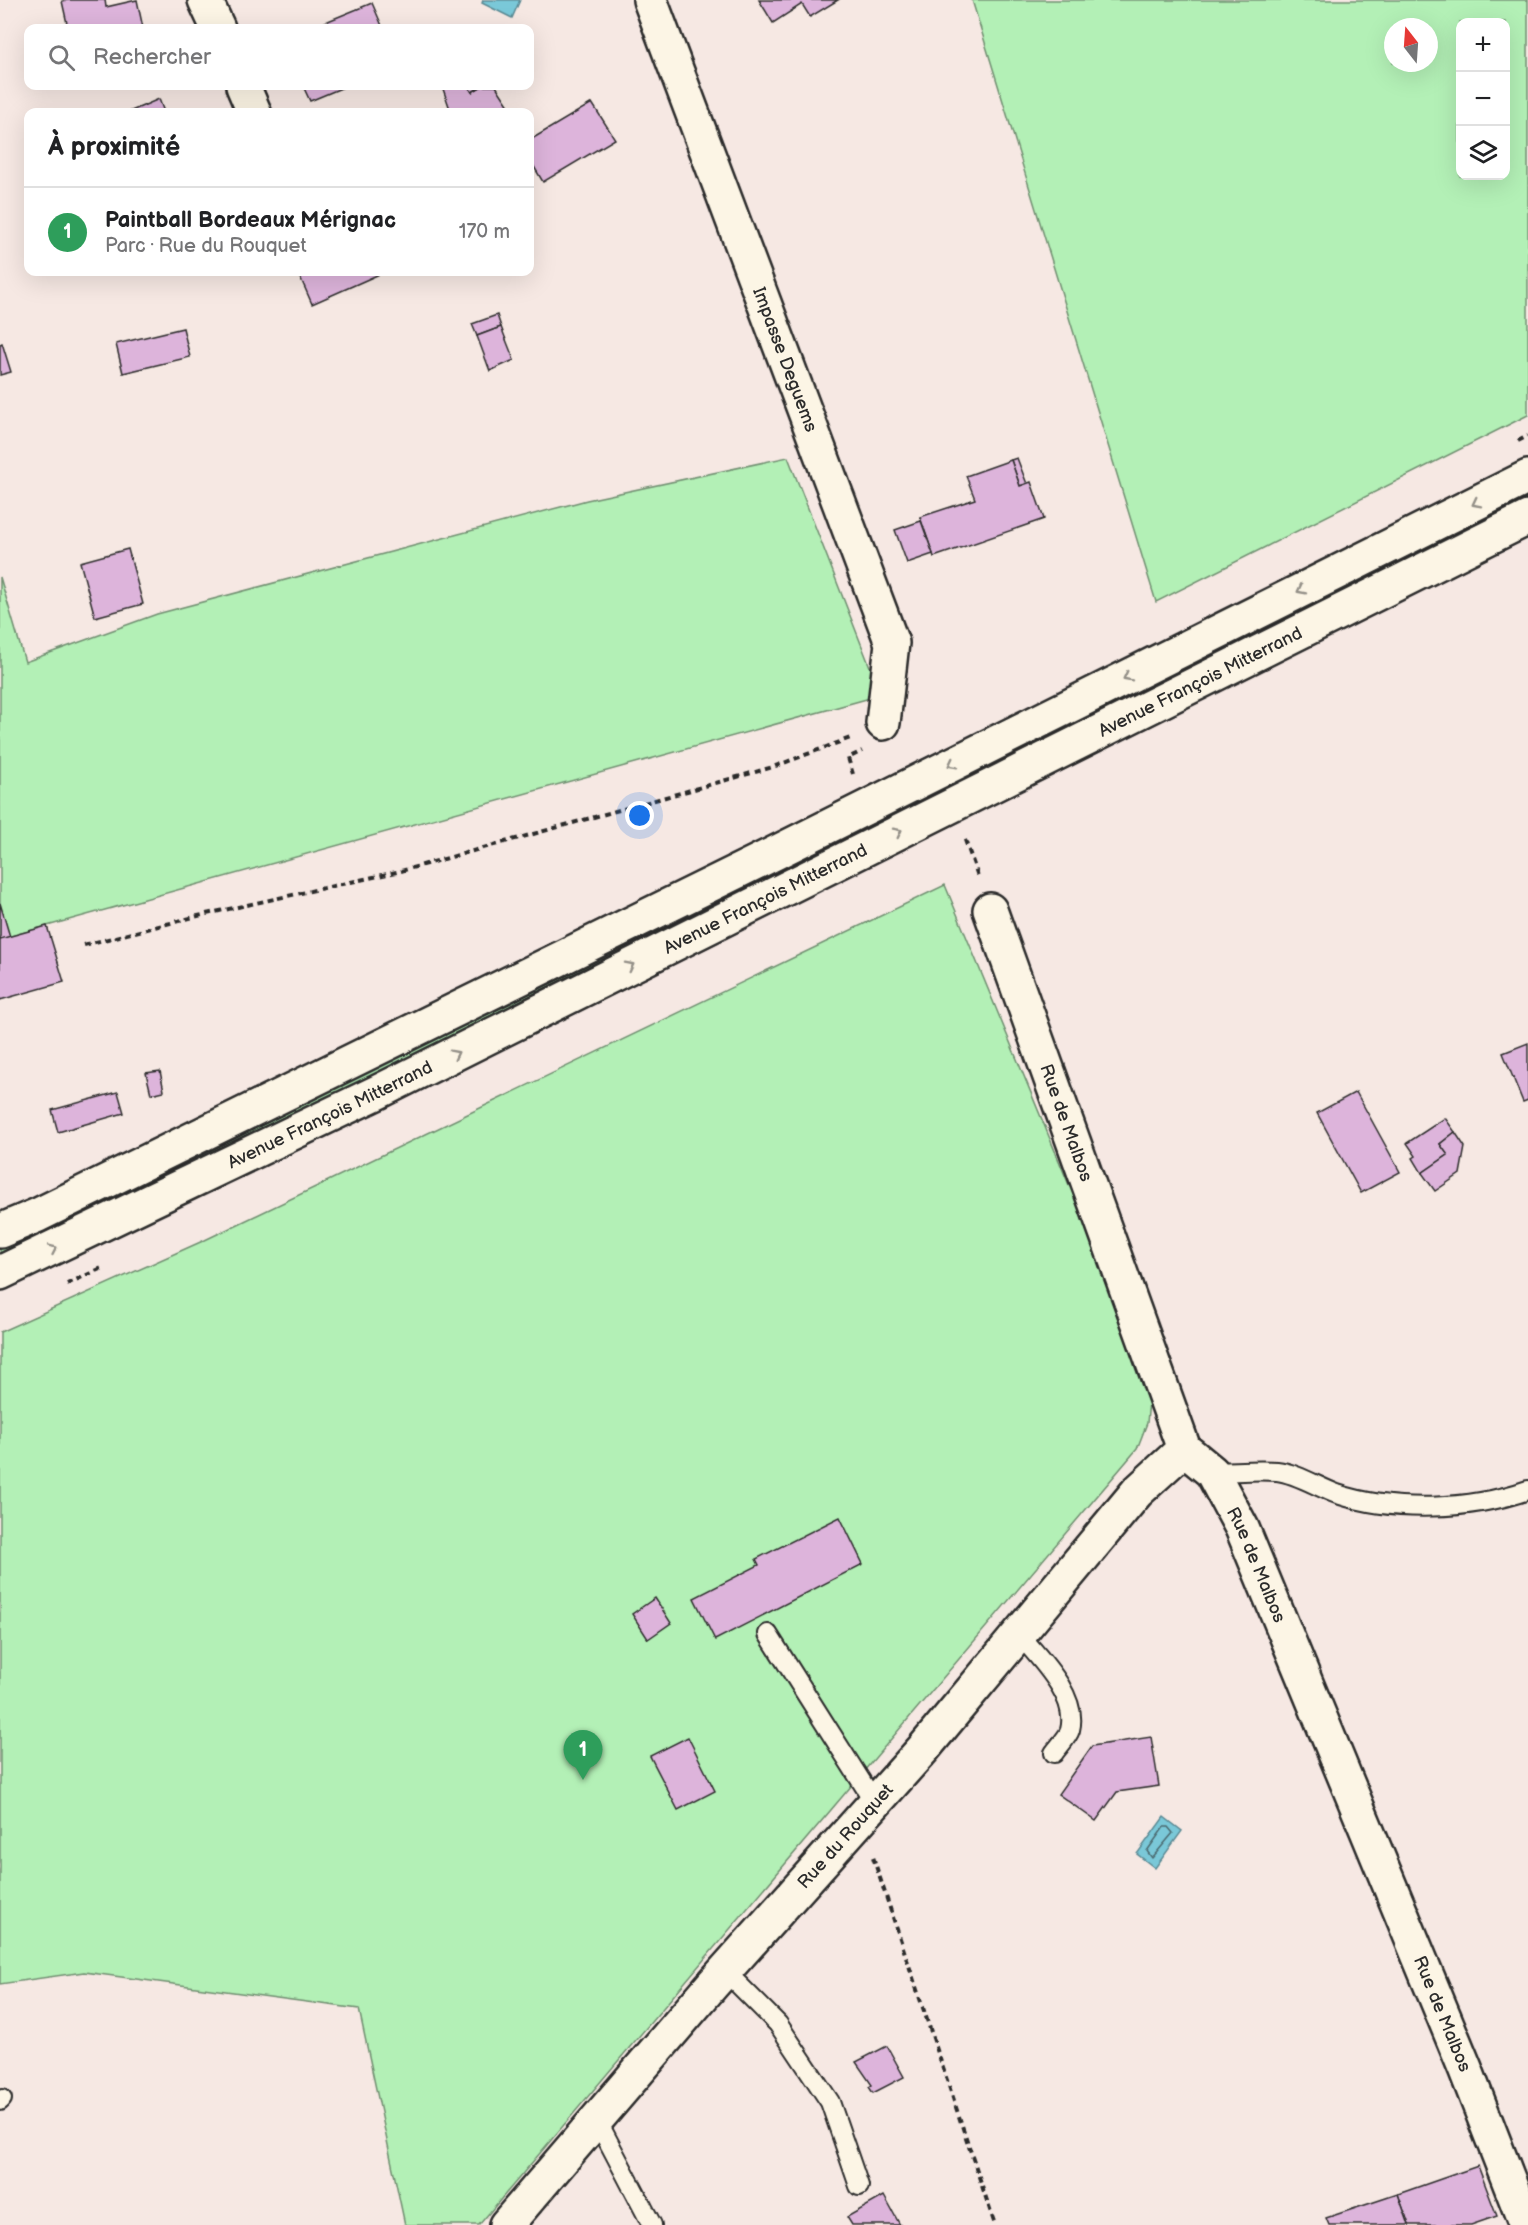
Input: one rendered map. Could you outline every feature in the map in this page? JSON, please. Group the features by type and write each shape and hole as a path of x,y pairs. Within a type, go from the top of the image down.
{"main road":[{"path":"205,0 216,24"},
{"name":"Impasse Deguems","path":"650,0 892,643 883,723"},
{"path":"245,90 252,108"},
{"name":"Avenue François Mitterrand","path":"0,1231 49,1210 379,1049 1528,477"},
{"name":"Avenue François Mitterrand","path":"0,1273 389,1087 1528,518"},
{"name":"Rue de Malbos","path":"990,910 1184,1449 1212,1472 1246,1539 1465,2068 1526,2225"},
{"name":"Rue du Rouquet","path":"506,2225 725,1971 868,1811 1137,1492 1184,1449"}],"lane":[{"path":"1212,1472 1279,1471 1339,1494 1396,1505 1433,1506 1502,1500 1528,1490"},
{"path":"768,1634 868,1811"},
{"path":"1019,1634 1061,1685 1069,1707 1070,1730 1054,1753"},
{"path":"725,1971 778,2024 830,2102 859,2186"},
{"path":"597,2120 652,2225"}],"path":[{"path":"84,945 206,914 401,871 773,767 836,745 883,723"},
{"path":"868,1811 995,2225"}],"green space":[{"path":"972,0 1528,0 1528,415 1156,602"},
{"path":"788,457 881,695 0,939 0,577 25,662 157,614 587,500"},
{"path":"1528,491 1528,504 849,844 0,1258 0,1247 75,1216 358,1077"},
{"path":"945,885 1124,1318 1150,1390 1147,1423 1137,1449 479,2225 405,2225 359,2009 84,1972 0,1984 0,1332 205,1240"}],"water":[{"path":"483,0 520,0 512,18 482,3"},
{"path":"1164,1817 1182,1831 1155,1868 1137,1854"}],"building":[{"path":"105,0 106,7 137,0 142,24 67,24 62,1"},
{"path":"759,0 838,0 810,17 802,4 773,23"},
{"path":"372,3 381,24 321,24"},
{"path":"305,90 336,90 310,101"},
{"path":"443,90 471,90 472,92 499,90 510,108 450,108"},
{"path":"159,99 162,108 138,108"},
{"path":"592,103 615,139 543,182 534,167 534,138"},
{"path":"300,276 375,276 312,304"},
{"path":"497,315 501,327 477,336 472,324"},
{"path":"501,327 514,360 490,371 477,336"},
{"path":"183,328 190,357 123,373 116,344"},
{"path":"2,343 11,372 0,375 0,344"},
{"path":"1017,458 1027,484 1020,486 1011,460"},
{"path":"1011,460 1020,486 1031,482 1044,519 934,557 920,517 975,499 966,476"},
{"path":"921,521 933,554 907,563 895,530"},
{"path":"128,549 143,604 95,617 80,562"},
{"path":"0,903 10,937 0,939"},
{"path":"47,926 64,982 0,1000 0,939"},
{"path":"1528,1043 1528,1100 1523,1102 1503,1053"},
{"path":"160,1071 164,1091 151,1094 146,1073"},
{"path":"118,1092 124,1113 58,1132 52,1110"},
{"path":"1356,1092 1400,1172 1361,1193 1317,1113"},
{"path":"1445,1118 1455,1132 1440,1144 1448,1155 1422,1173 1413,1158 1416,1156 1407,1143"},
{"path":"1455,1132 1465,1147 1460,1174 1435,1191 1422,1173 1448,1155 1440,1144"},
{"path":"840,1517 863,1564 715,1640 694,1598 759,1565 756,1559"},
{"path":"655,1598 671,1623 648,1639 632,1614"},
{"path":"688,1737 715,1791 678,1810 650,1756"},
{"path":"1151,1737 1159,1786 1117,1792 1096,1821 1058,1794 1092,1746"},
{"path":"887,2046 904,2077 873,2093 869,2087 872,2085 856,2062"},
{"path":"1478,2166 1497,2216 1471,2225 1409,2225 1398,2194"},
{"path":"1398,2194 1409,2225 1329,2225 1326,2218"},
{"path":"884,2196 900,2225 852,2225 847,2217"}],"place":[{"name":"Paintball Bordeaux Mérignac","path":"583,1780"}]}
